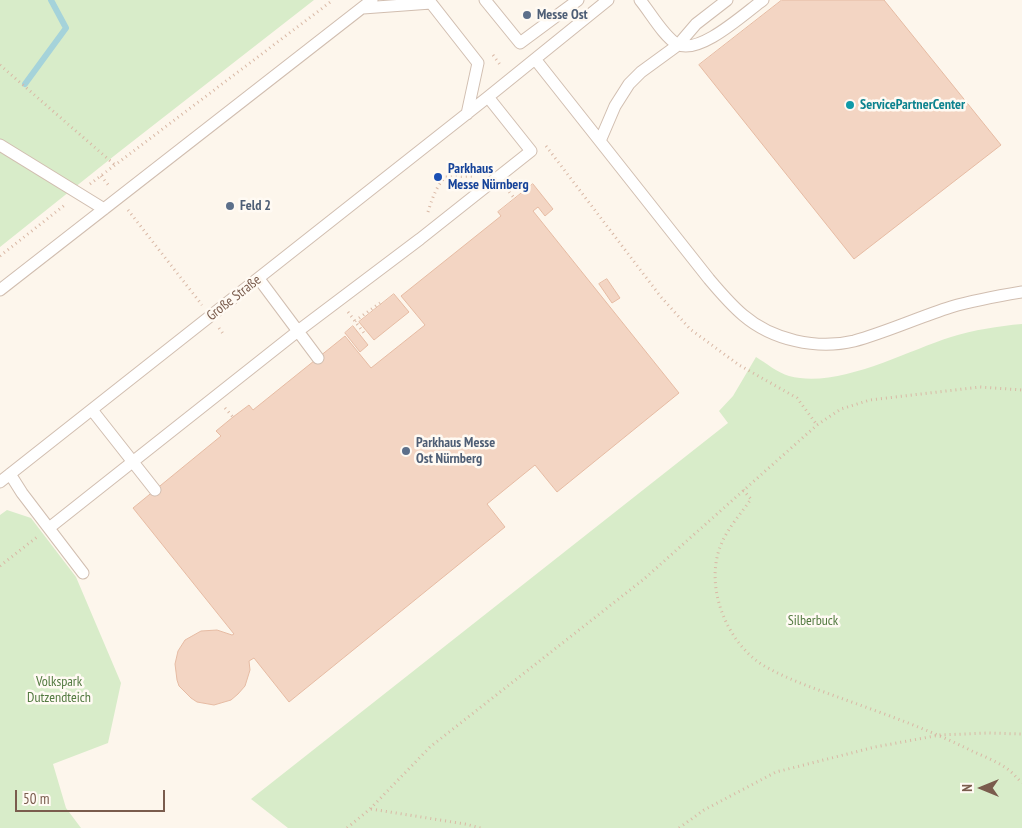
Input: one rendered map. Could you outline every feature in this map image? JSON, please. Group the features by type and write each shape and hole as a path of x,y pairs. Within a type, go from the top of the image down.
{"lane":[{"path":"0,290 372,0"},
{"path":"485,0 520,43 578,0"},
{"name":"Große Straße","path":"0,482 467,114 608,0"},
{"path":"640,0 672,40 678,45 686,47 695,46 710,38 763,0"},
{"path":"600,141 615,106 629,84 641,72 678,45 696,24 727,0"},
{"path":"363,8 431,3 478,63 467,114"},
{"path":"535,59 727,300 744,316 767,331 811,344 853,341 951,307 991,296 1022,292"},
{"path":"49,528 298,331 420,239 531,151 488,97"},
{"path":"0,145 104,209"},
{"path":"258,279 318,358"},
{"path":"92,410 155,490"},
{"path":"10,474 83,572"}],"path":[{"path":"0,256 115,165 333,0"},
{"path":"0,65 115,165"},
{"path":"545,144 661,297 690,329 739,365 797,398 817,425"},
{"path":"101,176 224,335"},
{"path":"428,212 434,195 445,178 477,176 497,178"},
{"path":"339,300 364,333"},
{"path":"355,321 380,303"},
{"path":"347,828 370,809 430,747 644,579 817,425 841,409 870,400 980,387 1022,390"},
{"path":"742,490 751,499 726,534 719,550 716,564 716,581 722,612 738,641 747,652 760,663 790,679 940,735 1006,768 1022,783"},
{"path":"0,566 49,528"},
{"path":"679,828 704,810 776,772 875,747 940,735 1022,734"},
{"path":"370,809 482,828"}],"green space":[{"path":"0,0 314,0 0,247"},
{"name":"Silberbuck","path":"1022,324 1022,828 288,828 251,799 728,423 719,411 733,396 756,357 785,375 808,379 828,378 871,367 960,335"},
{"name":"Volkspark Dutzendteich","path":"7,510 31,518 76,577 121,683 108,743 53,764 66,808 81,828 0,828 0,515"}],"building":[{"name":"ServicePartnerCenter","path":"782,0 884,0 1001,145 854,259 699,65"},
{"name":"Parkhaus Messe Ost Nürnberg","path":"533,184 553,209 545,216 538,207 533,211 679,393 557,492 535,465 487,504 505,527 289,702 254,658 249,661 250,670 245,686 231,700 214,705 197,702 179,686 175,664 178,651 185,640 201,631 217,630 234,634 133,508 221,436 216,431 233,417 249,405 253,410 345,336 371,368 425,325 401,296 501,216 498,212"},
{"path":"607,279 620,298 612,303 599,284"},
{"path":"394,294 409,312 374,340 359,322"},
{"path":"353,326 368,345 360,352 345,333"}],"waterway":[{"path":"25,84 66,28 51,0"}],"place":[{"name":"Messe Ost","path":"527,15"},
{"name":"ServicePartnerCenter","path":"850,105"},
{"name":"Parkhaus Messe Nürnberg","path":"438,177"},
{"name":"Feld 2","path":"230,206"},
{"name":"Parkhaus Messe Ost Nürnberg","path":"406,451"}]}
